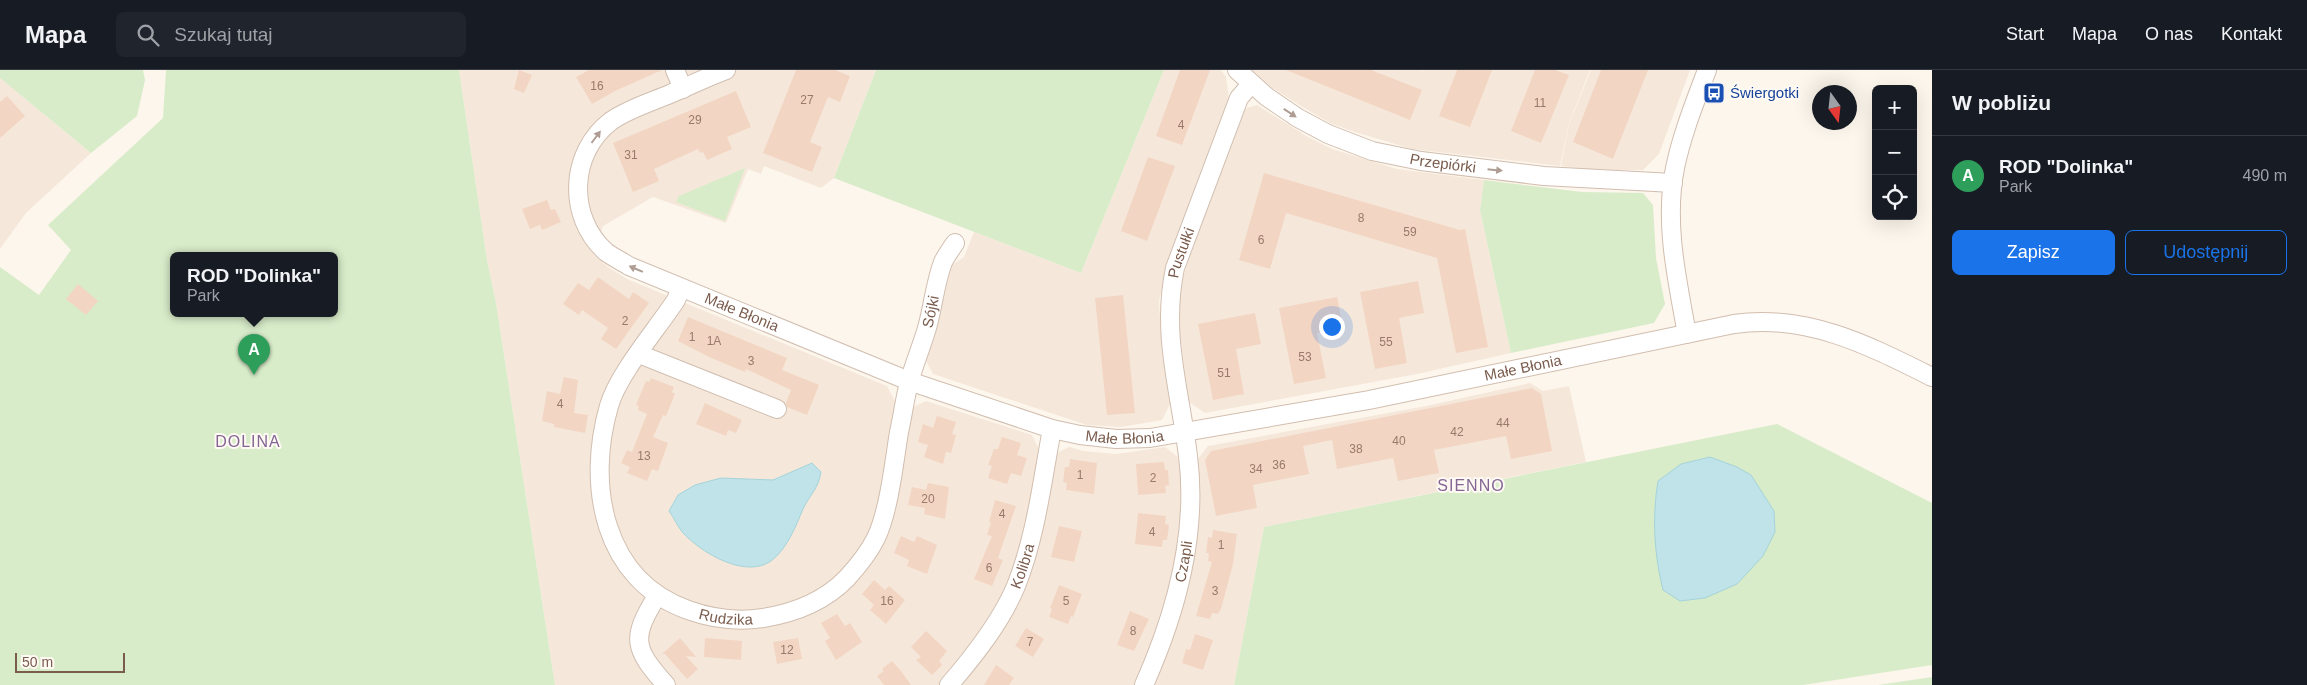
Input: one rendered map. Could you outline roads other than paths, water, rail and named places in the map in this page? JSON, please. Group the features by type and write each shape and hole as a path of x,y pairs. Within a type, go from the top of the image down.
{"street":[{"path":"675,70 683,89"},
{"name":"Małe Błonia","path":"726,70 612,121 602,130 588,149 582,161 577,187 581,214 586,227 606,251 629,266 909,381 1052,429 1080,435 1116,439 1150,438 1369,400 1758,321 1807,325 1850,339 1932,376"},
{"name":"Przepiórki","path":"1237,70 1251,84 1288,112 1328,134 1360,147 1395,157 1562,178 1673,183"},
{"path":"1687,334 1672,238 1673,183 1680,145 1707,70"},
{"name":"Pustułki","path":"1184,432 1171,350 1169,296 1175,268 1239,98 1251,84"},
{"name":"Sójki","path":"909,381 926,329 943,262 955,243"},
{"name":"Rudzika","path":"681,288 676,300 619,382 609,404 600,450 600,474 605,518 611,540 630,570 657,596 701,615 718,619 756,619 798,609 816,602 846,579 877,536 886,504 909,381"},
{"path":"639,354 777,409"},
{"name":"Kolibra","path":"950,685 989,632 1015,587 1026,558 1036,516 1052,429"},
{"name":"Czapli","path":"1144,685 1163,642 1176,598 1190,521 1191,492 1184,432"},
{"path":"657,596 640,625 638,636 646,662 666,685"}],"water":[{"path":"1710,457 1737,467 1751,475 1774,511 1775,532 1763,556 1737,584 1705,598 1680,601 1663,590 1660,576 1655,522 1658,481 1681,464"},
{"path":"812,463 821,472 816,488 782,550 771,561 761,566 737,565 712,555 691,541 683,533 669,511 678,495 695,485 721,478 773,480"}],"place":[{"name":"Świergotki","path":"1714,93"},
{"name":"ROD \"Dolinka\"","path":"254,375"}],"district":[{"name":"DOLINA","path":"248,441"},
{"name":"SIENNO","path":"1471,485"}]}
